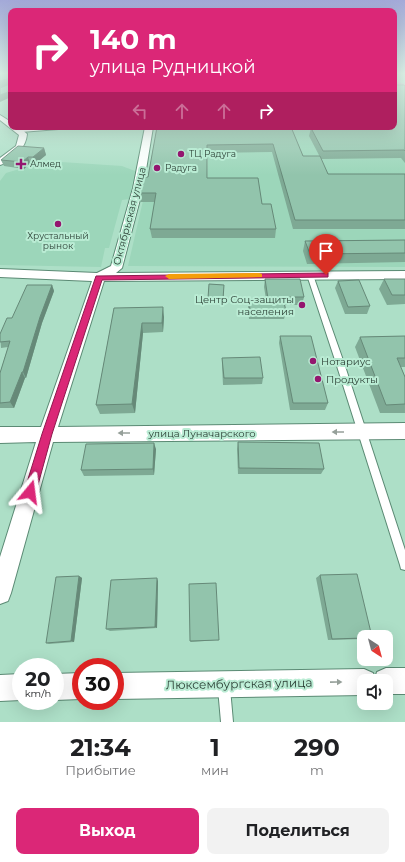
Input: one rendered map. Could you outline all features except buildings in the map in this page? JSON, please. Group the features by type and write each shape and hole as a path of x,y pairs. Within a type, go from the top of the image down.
{"street":[{"path":"0,162 16,151 21,144 23,137 19,130"},
{"name":"Октябрьская улица","path":"99,277 116,268 138,188 149,130"},
{"path":"0,274 99,277 405,275"},
{"path":"0,593 47,434 99,277"},
{"name":"улица Луначарского","path":"0,435 405,431"},
{"path":"393,681 405,681"},
{"name":"Люксембургская улица","path":"124,686 357,682"},
{"path":"0,688 12,687"}],"lane":[{"path":"310,275 405,565"},
{"path":"224,684 227,722"}],"shaded area":[{"path":"402,108 405,108 405,267 128,266 148,179 208,179 208,130 397,130 397,120"},
{"name":"Хрустальный рынок","path":"46,161 122,166 135,171 129,199 122,200 109,248 105,248 101,267 0,265 0,181 6,173"}],"slow traffic":[{"path":"169,276 259,275"}],"place":[{"name":"ТЦ Радуга","path":"181,154"},
{"name":"Алмед","path":"21,164"},
{"name":"Радуга","path":"157,168"},
{"name":"Хрустальный рынок","path":"58,224"},
{"name":"Центр Соц-защиты населения","path":"302,305"},
{"name":"Нотариус","path":"313,361"},
{"name":"Продукты","path":"318,379"}],"route":[{"path":"30,492 47,434 99,277 326,275"}]}
